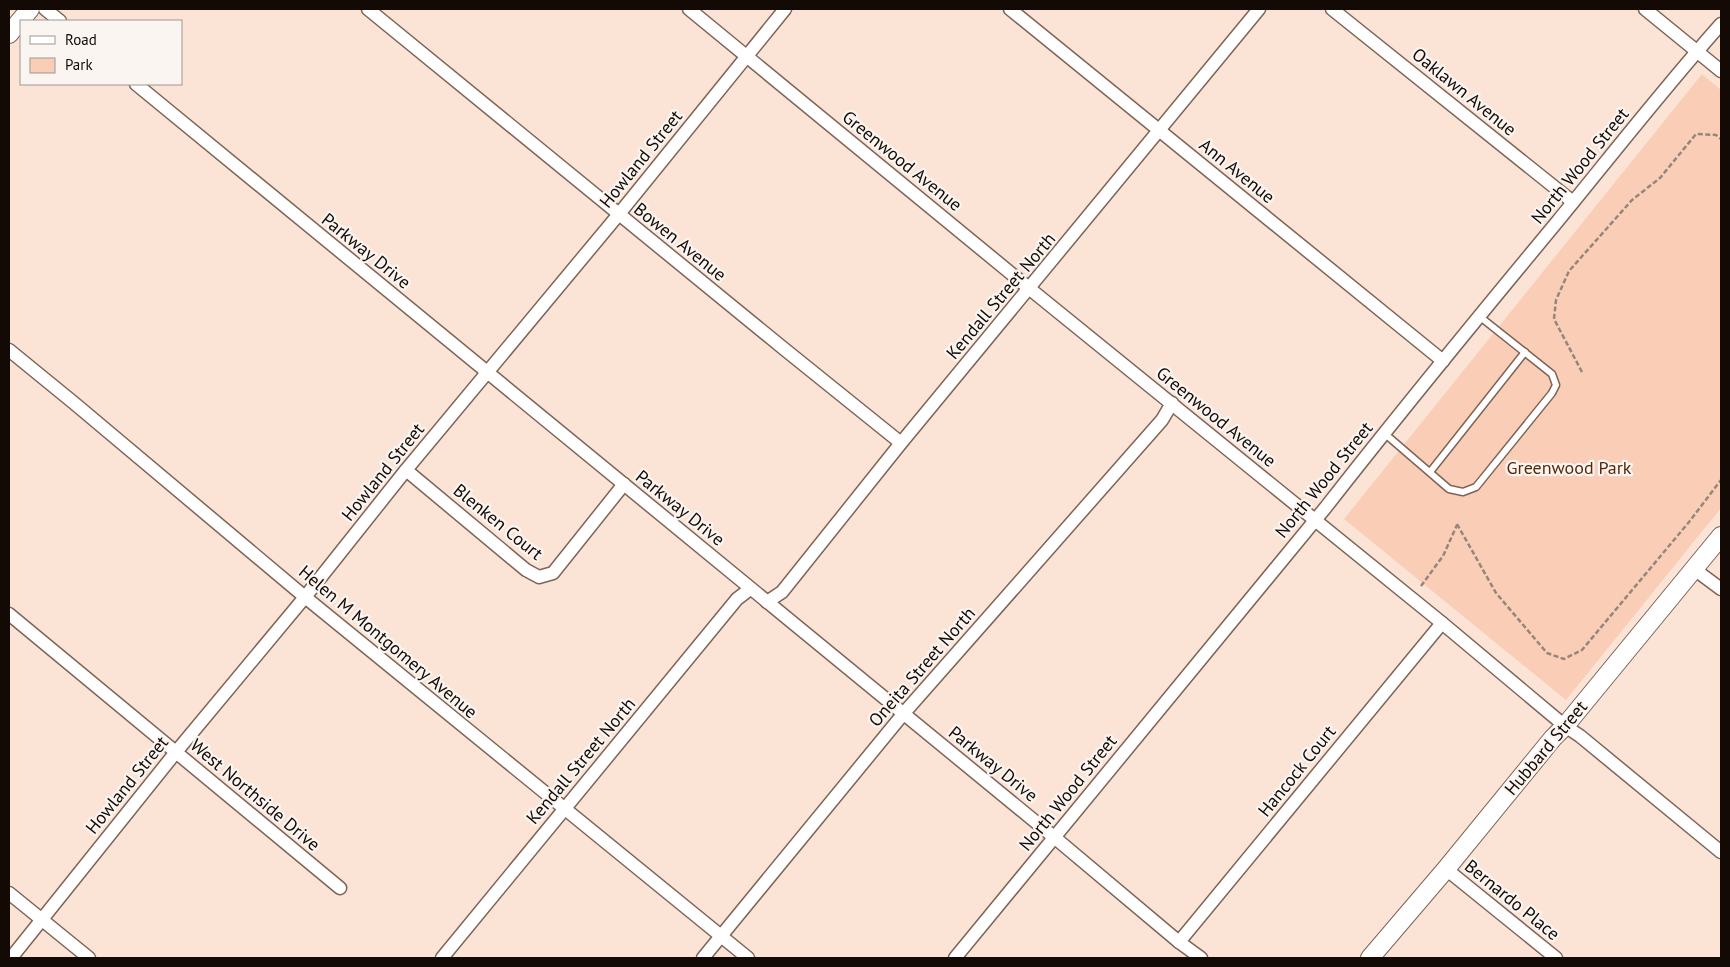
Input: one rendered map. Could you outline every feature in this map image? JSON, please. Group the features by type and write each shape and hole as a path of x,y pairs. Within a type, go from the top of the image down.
{"street":[{"path":"21,20 30,9"},
{"path":"45,9 59,20"},
{"name":"Bowen Avenue","path":"368,9 901,443"},
{"name":"Greenwood Avenue","path":"689,9 1721,852"},
{"name":"Howland Street","path":"11,958 176,752 305,597 406,470 619,214 785,9"},
{"name":"Ann Avenue","path":"1010,9 1443,361"},
{"name":"Kendall Street North","path":"768,602 782,592 901,443 1030,289 1259,9"},
{"name":"Oaklawn Avenue","path":"1332,9 1573,202"},
{"path":"1645,9 1721,71"},
{"path":"9,34 20,21"},
{"name":"North Wood Street","path":"955,958 1479,316 1721,24"},
{"name":"Parkway Drive","path":"137,85 904,713 1179,942 1201,958"},
{"name":"Helen M Montgomery Avenue","path":"9,350 305,597 748,958"},
{"name":"Oneita Street North","path":"704,958 904,713 1162,420 1172,403"},
{"name":"Blenken Court","path":"406,470 526,570 539,577 554,572 624,484"},
{"name":"Hubbard Street","path":"1370,958 1565,726 1721,536"},
{"path":"1694,569 1721,589"},
{"name":"Kendall Street North","path":"442,958 736,599 750,588"},
{"name":"West Northside Drive","path":"9,614 340,888"},
{"name":"Hancock Court","path":"1179,942 1442,623"},
{"name":"Bernardo Place","path":"1446,869 1556,958"},
{"path":"9,893 90,958"}],"lane":[{"path":"1384,433 1450,489 1463,492 1476,487 1552,393 1556,385 1552,374 1479,316"},
{"path":"1430,472 1524,352"}],"path":[{"path":"1582,372 1554,319 1556,300 1569,271 1632,200 1660,178 1696,134 1716,135 1721,139"},
{"path":"1421,586 1443,556 1457,524 1496,593 1547,653 1564,658 1582,650 1689,522 1721,480"}],"green space":[{"name":"Greenwood Park","path":"1702,74 1721,90 1721,508 1566,700 1344,519"}]}
